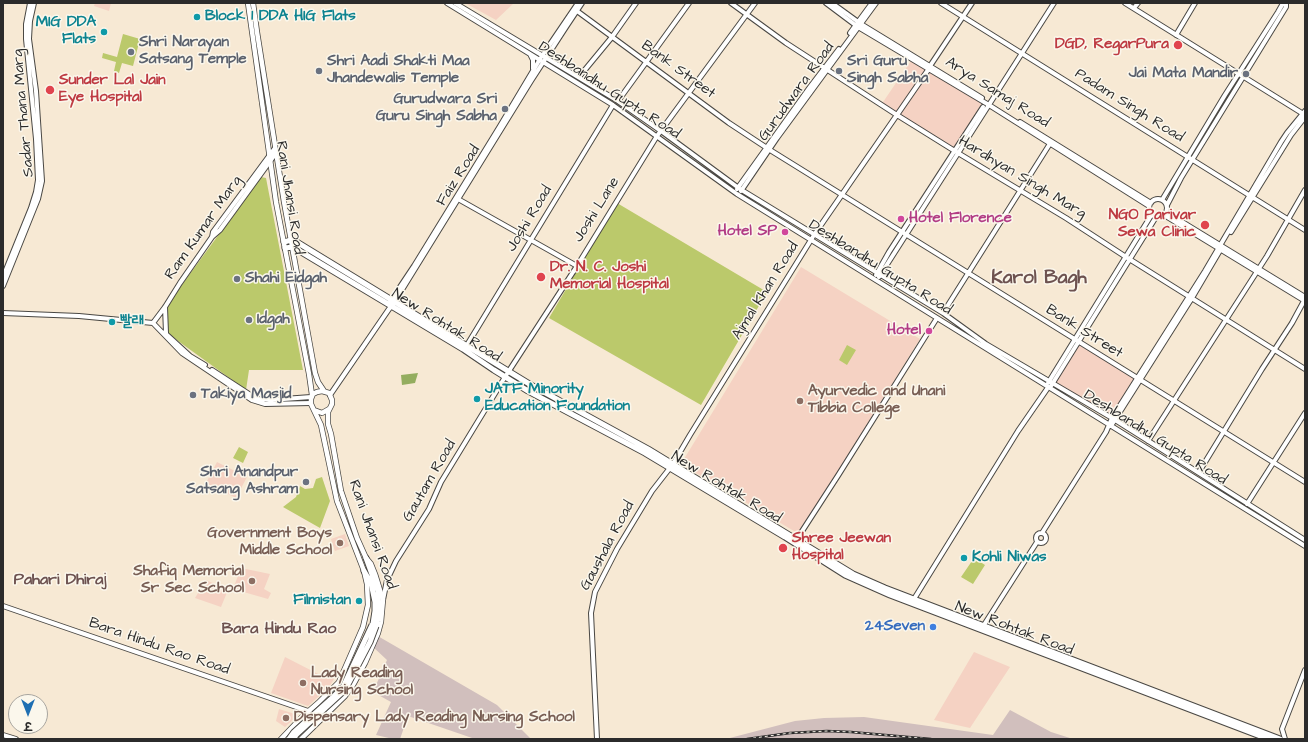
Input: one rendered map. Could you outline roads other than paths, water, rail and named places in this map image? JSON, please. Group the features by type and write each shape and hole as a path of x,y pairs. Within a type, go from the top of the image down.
{"main road":[{"name":"Rani Jhansi Road","path":"248,3 270,158 285,248 310,374 312,396"},
{"name":"Rani Jhansi Road","path":"253,3 256,32 275,150 315,373 318,382 324,391"},
{"path":"284,242 291,240"},
{"name":"New Rohtak Road","path":"291,240 506,377 672,466 845,575 881,591 1280,739"},
{"path":"285,248 292,247"},
{"name":"New Rohtak Road","path":"292,247 467,346 797,539 854,574 982,628 1268,739"},
{"path":"324,391 330,395 332,400 330,408 327,411 322,412 314,409 310,403 312,396 317,392 324,391"},
{"name":"Rani Jhansi Road","path":"301,739 345,696 365,663 378,633 381,622 383,600 371,564 366,558 357,538 341,491 328,424 328,412 330,408"},
{"name":"Rani Jhansi Road","path":"281,739 339,682 363,627 368,605 368,584 337,501 321,425 314,409"},
{"path":"294,739 301,730 345,690 352,679 374,626 379,611 378,591 366,558"},
{"path":"290,739 294,732 333,698 343,687 374,626 375,602 371,583 364,571"}],"street":[{"name":"Sadar Thana Marg","path":"3,277 31,208 38,180 36,139 26,39 26,21 30,3"},
{"name":"Sadar Thana Marg","path":"3,286 38,199 42,181 36,91 29,39 34,3"},
{"name":"Deshbandhu Gupta Road","path":"447,3 530,54 544,58 618,101 740,189 943,313 1049,386 1305,546"},
{"name":"Deshbandhu Gupta Road","path":"455,3 544,58 657,136 737,194 1049,386 1113,419 1305,540"},
{"name":"Faiz Road","path":"457,198 578,3"},
{"path":"330,395 391,304 457,198 533,70 544,58 582,3"},
{"path":"579,77 612,37 636,3"},
{"path":"618,101 689,3"},
{"name":"Hardhyan Singh Marg","path":"731,3 786,43 897,115 1066,218 1225,320 1305,368"},
{"name":"Joshi Lane","path":"506,377 577,266 657,136 680,107 689,92 755,3"},
{"path":"826,3 858,25"},
{"name":"Arya Samaj Road","path":"832,3 858,25 990,104 1150,204"},
{"name":"Gurudwara Road","path":"858,25 872,3"},
{"name":"Gurudwara Road","path":"737,194 825,69 876,3"},
{"name":"Padam Singh Road","path":"941,3 1305,230"},
{"name":"Ajmal Khan Road","path":"672,466 814,235 972,3"},
{"path":"956,152 990,104 1054,3"},
{"path":"982,628 1037,542 1036,536 1038,534 1042,534 1190,297 1251,197 1287,133 1304,114 1125,3"},
{"path":"1134,8 1138,3"},
{"path":"1176,35 1195,3"},
{"path":"1162,200 1187,157 1286,7 1286,3"},
{"name":"Bank Street","path":"577,10 729,123 768,149 1305,482"},
{"path":"530,54 533,60 533,70"},
{"path":"1165,213 1167,205 1241,76"},
{"name":"Joshi Road","path":"467,346 613,105"},
{"path":"875,280 983,107"},
{"path":"943,313 1051,143"},
{"name":"Ram Kumar Marg","path":"154,324 212,237 213,232 275,150"},
{"path":"1148,441 1257,270 1305,190"},
{"path":"457,198 577,266"},
{"path":"1154,215 1149,210 1150,204 1156,199 1162,200 1167,205"},
{"path":"914,599 1015,437 1049,386 1154,215 1165,213 1305,299 1199,472"},
{"path":"166,307 163,332 165,337 182,353 257,402 265,404 310,403"},
{"path":"3,313 79,316 154,324 190,356 252,396 264,400 312,396"},
{"path":"797,539 826,496 937,318"},
{"name":"Gautam Road","path":"383,600 387,580 396,561 429,509 441,482 506,377"},
{"path":"1245,508 1305,413"},
{"name":"Gaushala Road","path":"597,739 591,621 593,598 617,549 652,491 672,466"},
{"path":"1037,542 1042,543 1045,541 1046,537 1042,534"},
{"name":"Bara Hindu Rao Road","path":"3,606 308,711 321,718"},
{"path":"1285,739 1282,729 1305,670"},
{"path":"3,735 16,739"}],"railway":[{"path":"747,739 790,733 827,731 931,739"}],"place":[{"name":"Block 1 DDA HIG Flats","path":"197,17"},
{"name":"MIG DDA Flats","path":"104,32"},
{"name":"DGD, RegarPura","path":"1178,45"},
{"name":"Shri Narayan Satsang Temple","path":"131,52"},
{"name":"Shri Aadi Shakti Maa Jhandewalis Temple","path":"319,71"},
{"name":"Sri Guru Singh Sabha","path":"839,71"},
{"name":"Jai Mata Mandir","path":"1246,74"},
{"name":"Sunder Lal Jain Eye Hospital","path":"50,90"},
{"name":"Gurudwara Sri Guru Singh Sabha","path":"505,109"},
{"name":"Hotel Florence","path":"901,219"},
{"name":"NGO Parivar Sewa Clinic","path":"1205,225"},
{"name":"Hotel SP","path":"785,232"},
{"name":"Dr. N. C. Joshi Memorial Hospital","path":"541,277"},
{"name":"Shahi Eidgah","path":"237,279"},
{"name":"Idgah","path":"249,320"},
{"name":"빨래","path":"112,322"},
{"name":"Hotel","path":"929,331"},
{"name":"Takiya Masjid","path":"193,395"},
{"name":"JATF Minority Education Foundation","path":"477,399"},
{"name":"Ayurvedic and Unani Tibbia College","path":"800,401"},
{"name":"Shri Anandpur Satsang Ashram","path":"306,482"},
{"name":"Government Boys Middle School","path":"340,543"},
{"name":"Shree Jeewan Hospital","path":"783,548"},
{"name":"Kohli Niwas","path":"964,558"},
{"name":"Shafiq Memorial Sr Sec School","path":"252,581"},
{"name":"Filmistan","path":"359,601"},
{"name":"24Seven","path":"933,627"},
{"name":"Lady Reading Nursing School","path":"303,683"},
{"name":"Dispensary Lady Reading Nursing School","path":"286,718"}],"district":[{"name":"Karol Bagh","path":"1039,279"},
{"name":"Pahari Dhiraj","path":"60,581"},
{"name":"Bara Hindu Rao","path":"279,630"}]}
